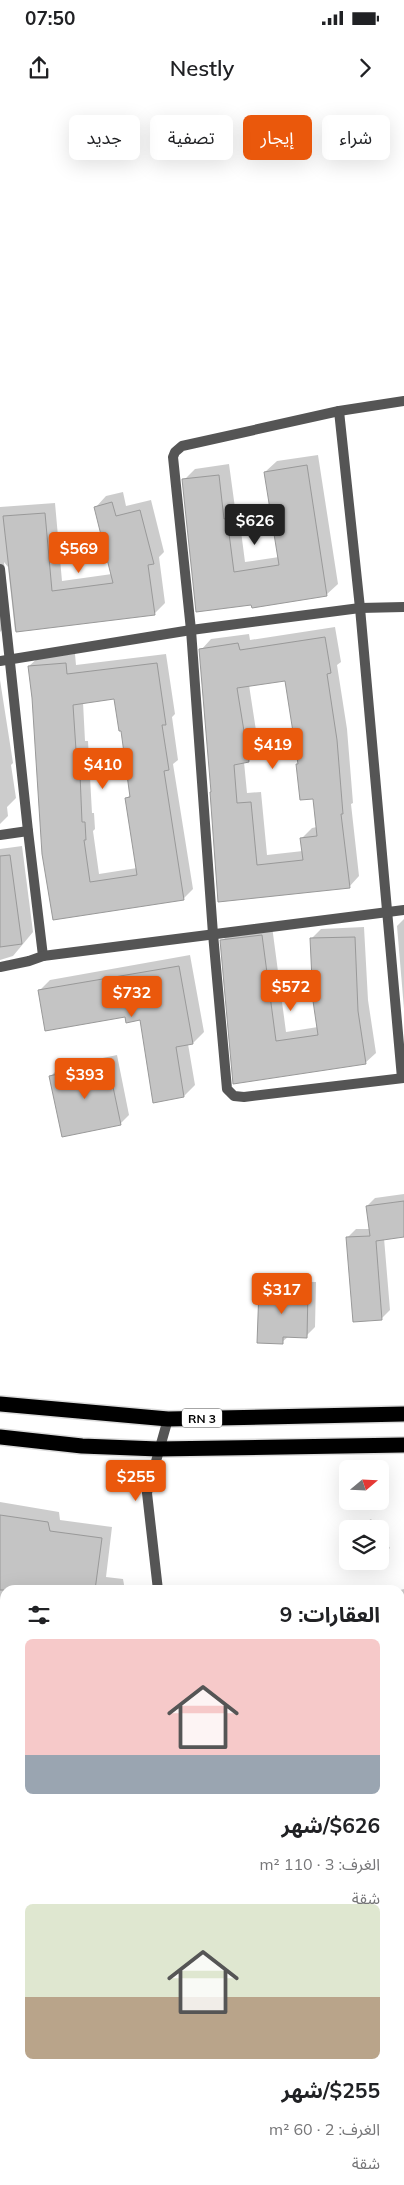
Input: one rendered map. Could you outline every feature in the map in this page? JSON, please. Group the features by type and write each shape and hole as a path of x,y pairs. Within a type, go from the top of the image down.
{"highway":[{"name":"RN 3","path":"0,1404 168,1419 404,1414"},
{"path":"0,1437 82,1446 158,1449 404,1445"}],"street":[{"path":"339,411 360,608 403,1078 244,1097 230,1093 227,1089 213,934 191,630 173,465 175,452 182,446 339,411 404,401"},
{"path":"0,569 43,956"},
{"path":"0,661 191,630 360,608 404,607"},
{"path":"0,835 28,831"},
{"path":"0,967 29,962 43,956 404,910"},
{"path":"157,1585 147,1493 168,1419"}],"building":[{"path":"307,465 327,596 252,608 251,605 196,612 182,479 219,475 224,519 227,518 234,572 279,565 264,472"},
{"path":"112,502 116,516 140,510 154,564 148,565 155,615 16,632 3,516 45,513 52,591 113,583 94,507"},
{"path":"325,637 331,673 327,674 337,740 343,814 341,814 350,888 218,902 199,649 238,643 240,650","holes":["285,681 298,764 296,764 300,800 313,799 317,836 300,838 303,860 257,865 251,802 237,803 234,765 249,762 237,688"]},
{"path":"66,663 67,674 157,663 166,725 162,725 169,770 164,771 184,900 53,920 42,854 32,698 28,666","holes":["114,699 119,731 121,731 130,797 125,798 137,875 90,882 84,840 86,840 85,822 82,822 79,750 76,750 73,705"]},
{"path":"10,855 22,944 0,947 0,856"},
{"path":"262,935 276,1041 318,1035 313,1001 310,938 355,937 358,1011 366,1064 233,1084 220,940"},
{"path":"179,966 193,1044 176,1047 184,1097 153,1103 140,1020 126,1023 125,1017 45,1031 38,990"},
{"path":"108,1063 121,1125 62,1137 49,1076"},
{"path":"404,1201 404,1237 376,1241 382,1320 353,1322 346,1237 370,1236 366,1206"},
{"path":"259,1289 308,1290 307,1338 283,1337 283,1344 257,1343"},
{"path":"0,1515 48,1522 50,1531 102,1538 96,1585 0,1585"}]}
